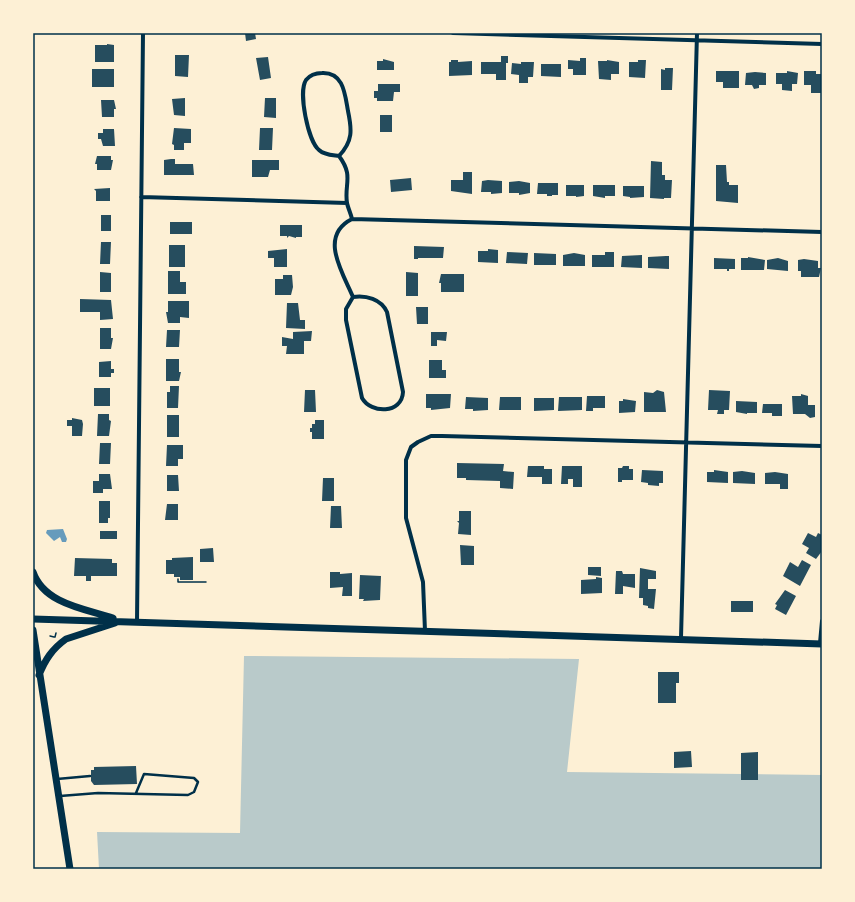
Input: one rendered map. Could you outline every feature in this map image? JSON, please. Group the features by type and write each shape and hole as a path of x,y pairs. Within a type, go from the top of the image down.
{"main road":[{"path":"33,572 36,581 52,597 121,621"},
{"path":"33,619 680,638 821,644"},
{"path":"39,675 46,658 66,640 121,621"},
{"path":"33,630 70,869"},
{"path":"33,666 39,675"}],"street":[{"path":"137,622 142,33"},
{"path":"453,33 822,44"},
{"path":"680,638 693,228 697,33"},
{"path":"339,156 347,147 352,134 344,86 338,78 332,74 317,73 306,80 303,87 310,135 313,144 319,150 326,154 339,156 344,164 348,176 347,203 352,219"},
{"path":"141,197 347,203"},
{"path":"353,297 338,263 335,247 340,229 352,219 822,232"},
{"path":"353,297 371,298 381,304 387,312 403,392 400,401 385,410 374,409 364,402 362,398 345,317 346,309 353,297"},
{"path":"425,631 423,582 409,534 405,505 407,454 411,447 418,442 431,436 442,436 822,446"},
{"path":"821,644 822,621"}],"lane":[{"path":"59,796 79,794 136,793 188,795 194,792 198,782 194,778 144,774 136,793"},
{"path":"57,779 90,776"}],"path":[{"path":"178,579 178,582 206,582"},
{"path":"50,636 55,637 56,633"}],"shaded area":[{"path":"244,656 579,659 567,772 822,775 822,869 99,869 97,832 240,833"}],"water":[{"path":"63,529 67,539 66,542 62,542 60,537 54,541 46,533 47,530"}],"building":[{"path":"245,33 255,33 256,39 246,41"},
{"path":"95,45 114,45 114,62 95,62"},
{"path":"175,55 189,55 188,77 175,76"},
{"path":"501,56 508,56 508,63 506,63 506,80 496,80 496,74 481,74 481,62 501,62"},
{"path":"268,57 271,78 260,80 256,58"},
{"path":"580,58 586,58 586,75 573,75 573,69 568,69 568,60 580,61"},
{"path":"383,59 394,62 394,70 377,70 377,61 383,61"},
{"path":"451,60 458,60 458,62 472,61 472,75 449,76 449,62 451,62"},
{"path":"607,60 619,62 619,74 611,74 611,80 599,79 598,61"},
{"path":"638,60 646,60 645,78 629,77 629,62 638,62"},
{"path":"521,62 534,62 533,77 528,77 528,83 519,83 519,75 511,74 512,63 521,64"},
{"path":"541,64 561,64 561,77 541,76"},
{"path":"665,68 673,68 672,90 661,90 661,69 665,70"},
{"path":"92,69 114,69 114,87 92,87"},
{"path":"716,71 739,71 739,88 723,88 723,82 716,82"},
{"path":"787,71 798,73 797,84 792,84 792,91 782,90 782,84 776,84 776,73 787,73"},
{"path":"804,71 816,71 816,74 822,74 822,93 811,93 811,85 804,85"},
{"path":"746,73 766,73 766,85 759,85 759,88 754,89 752,85 745,85"},
{"path":"378,84 400,84 400,92 394,92 393,101 377,101 377,98 374,98 374,91 378,91"},
{"path":"185,98 185,116 174,115 172,99"},
{"path":"265,98 276,98 276,118 264,117"},
{"path":"101,100 114,100 116,109 114,109 114,117 102,117"},
{"path":"380,115 392,115 392,132 380,132"},
{"path":"174,128 191,129 191,143 184,143 184,150 174,150 174,145 172,144"},
{"path":"260,128 273,128 272,150 259,150"},
{"path":"103,129 114,129 115,146 103,146 101,139 98,139 98,133 103,133"},
{"path":"97,156 111,156 111,160 113,160 111,170 97,170 97,164 95,164"},
{"path":"175,159 175,164 193,164 194,175 164,175 164,160"},
{"path":"252,160 279,160 279,170 270,170 268,177 252,177"},
{"path":"651,161 662,162 662,175 665,175 665,180 672,180 671,198 650,198"},
{"path":"716,165 726,165 727,182 729,182 729,185 738,185 738,203 716,201"},
{"path":"463,172 472,172 472,194 451,191 451,180 463,180"},
{"path":"411,178 412,190 391,192 390,180"},
{"path":"482,181 502,181 502,193 491,194 491,192 481,192"},
{"path":"519,181 530,183 530,193 519,195 519,193 509,193 509,182"},
{"path":"538,183 558,183 558,195 547,196 547,194 537,194"},
{"path":"566,185 584,185 584,196 566,196"},
{"path":"593,185 615,185 615,196 605,196 605,198 593,196"},
{"path":"623,186 644,186 644,197 630,198 623,196"},
{"path":"110,188 110,201 96,201 96,191 94,189"},
{"path":"101,215 111,215 111,231 101,231"},
{"path":"170,222 192,222 192,234 170,234"},
{"path":"280,225 302,225 302,237 296,238 289,236 287,238 287,236 280,236"},
{"path":"101,242 111,242 110,264 100,264"},
{"path":"169,245 185,245 185,267 169,267"},
{"path":"414,246 444,247 443,258 414,259"},
{"path":"287,249 287,267 274,267 274,258 268,258 268,251"},
{"path":"488,249 498,250 498,263 478,262 478,251 488,251"},
{"path":"507,252 528,253 527,264 506,263"},
{"path":"605,252 614,252 614,267 592,267 592,255 605,255"},
{"path":"534,253 556,254 556,265 534,265"},
{"path":"574,253 585,255 585,266 563,266 563,255"},
{"path":"642,255 642,268 621,267 622,256"},
{"path":"669,256 669,269 648,268 648,257"},
{"path":"748,257 765,260 764,270 741,270 741,258"},
{"path":"714,258 735,259 735,269 729,269 729,271 727,271 727,269 714,269"},
{"path":"778,258 788,261 788,271 767,269 767,260"},
{"path":"804,259 818,261 818,268 821,268 819,277 801,277 801,271 798,271 798,260"},
{"path":"168,271 180,271 180,282 186,282 186,294 168,294"},
{"path":"100,272 111,273 111,292 100,292"},
{"path":"406,272 418,273 418,296 406,296"},
{"path":"441,274 464,274 464,292 441,292 441,283 439,283"},
{"path":"283,275 292,275 293,287 291,295 275,295 275,279 283,279"},
{"path":"80,299 111,300 113,319 100,320 100,312 80,312"},
{"path":"168,301 189,301 189,318 180,317 180,323 168,323 166,312 168,312"},
{"path":"287,303 298,303 300,320 305,320 305,329 286,328"},
{"path":"416,307 428,307 428,324 417,324"},
{"path":"100,328 111,328 111,338 113,338 111,349 100,349"},
{"path":"167,330 180,330 179,347 166,347"},
{"path":"312,331 311,341 304,341 304,354 286,354 287,346 282,346 282,337 293,339 293,332"},
{"path":"431,332 447,332 446,341 437,340 437,346 431,346"},
{"path":"166,359 179,359 179,372 181,372 179,381 166,381"},
{"path":"429,360 442,360 442,370 446,370 446,378 429,378"},
{"path":"111,361 111,369 114,369 114,373 111,373 111,377 99,377 99,362"},
{"path":"170,386 179,386 178,408 167,408 167,392 170,392"},
{"path":"94,388 110,388 110,406 94,406"},
{"path":"305,390 315,390 316,412 304,412"},
{"path":"657,390 664,392 666,412 644,412 644,392 653,393"},
{"path":"709,390 730,391 729,410 724,410 724,414 717,414 718,410 708,410"},
{"path":"426,394 451,394 450,408 431,410 431,408 426,408"},
{"path":"801,394 808,396 808,405 815,405 815,417 810,418 805,414 793,414 792,396 801,396"},
{"path":"587,396 605,396 605,408 593,408 593,411 586,411"},
{"path":"466,397 488,398 488,410 473,411 473,409 465,409"},
{"path":"500,397 521,397 521,410 499,410"},
{"path":"559,397 582,397 582,410 558,411"},
{"path":"534,398 554,398 554,410 534,411"},
{"path":"623,399 636,401 635,412 619,413 619,401 623,401"},
{"path":"736,401 757,402 757,413 747,414 736,412"},
{"path":"763,404 782,404 782,416 772,416 772,413 762,413"},
{"path":"98,414 109,414 109,420 111,421 109,436 97,436"},
{"path":"167,415 179,415 179,437 167,437"},
{"path":"72,418 82,420 82,436 72,436 72,426 67,426 67,420 72,420"},
{"path":"315,420 324,420 324,439 312,439 312,432 310,432 310,428 312,428 312,424 315,424"},
{"path":"100,443 111,443 110,464 99,464"},
{"path":"167,445 183,445 183,459 178,459 178,466 166,466"},
{"path":"457,463 504,464 503,471 514,472 513,489 500,488 500,481 466,480 466,478 457,478"},
{"path":"528,466 544,466 544,469 552,469 552,484 542,484 542,477 527,477"},
{"path":"562,466 582,466 582,487 573,487 573,479 568,479 568,484 561,484"},
{"path":"623,466 629,466 629,469 633,469 633,480 622,480 622,482 618,482 618,468 622,468"},
{"path":"642,470 663,471 663,483 659,483 659,486 648,485 648,483 641,482"},
{"path":"714,470 728,472 728,483 707,482 707,472 714,472"},
{"path":"742,471 755,473 755,484 733,483 733,472"},
{"path":"775,472 788,474 788,489 780,489 780,484 765,484 765,473"},
{"path":"99,474 110,474 112,489 103,489 103,493 93,493 93,481 99,481"},
{"path":"167,475 178,475 179,491 167,491"},
{"path":"323,478 334,478 334,501 322,501"},
{"path":"99,501 110,501 110,518 108,518 108,523 99,523"},
{"path":"167,504 178,504 178,520 165,520"},
{"path":"331,506 341,506 342,528 330,528"},
{"path":"459,511 471,511 471,535 458,534 459,523 457,521 459,521"},
{"path":"100,531 117,531 117,539 100,539"},
{"path":"808,533 816,537 818,533 822,535 822,551 816,559 806,553 809,548 802,544"},
{"path":"460,545 474,546 474,565 461,565"},
{"path":"213,548 214,562 200,562 200,549"},
{"path":"193,557 193,580 180,580 180,577 174,577 174,574 166,574 166,560 172,560 172,558"},
{"path":"75,558 112,559 112,563 117,563 117,576 91,576 91,581 86,581 86,576 74,576"},
{"path":"802,560 811,565 800,586 783,576 790,562 798,567"},
{"path":"588,567 601,567 601,576 588,575"},
{"path":"640,568 656,571 656,579 648,579 648,589 656,589 654,609 643,605 643,598 639,598"},
{"path":"616,571 622,571 623,574 635,574 635,588 623,586 623,594 615,594"},
{"path":"330,572 340,572 340,574 352,573 352,596 342,596 343,587 330,588"},
{"path":"360,575 381,576 380,600 363,601 364,599 359,599"},
{"path":"596,577 602,578 602,593 581,594 581,580 596,579"},
{"path":"785,590 796,596 786,615 775,609 777,605 775,604"},
{"path":"731,601 753,601 753,612 731,612"},
{"path":"658,672 679,672 679,683 676,683 676,703 658,703"},
{"path":"691,751 692,767 674,768 674,752"},
{"path":"758,752 758,780 741,780 741,753"},
{"path":"136,766 137,784 94,785 91,781 91,770 94,770 94,767"}]}
